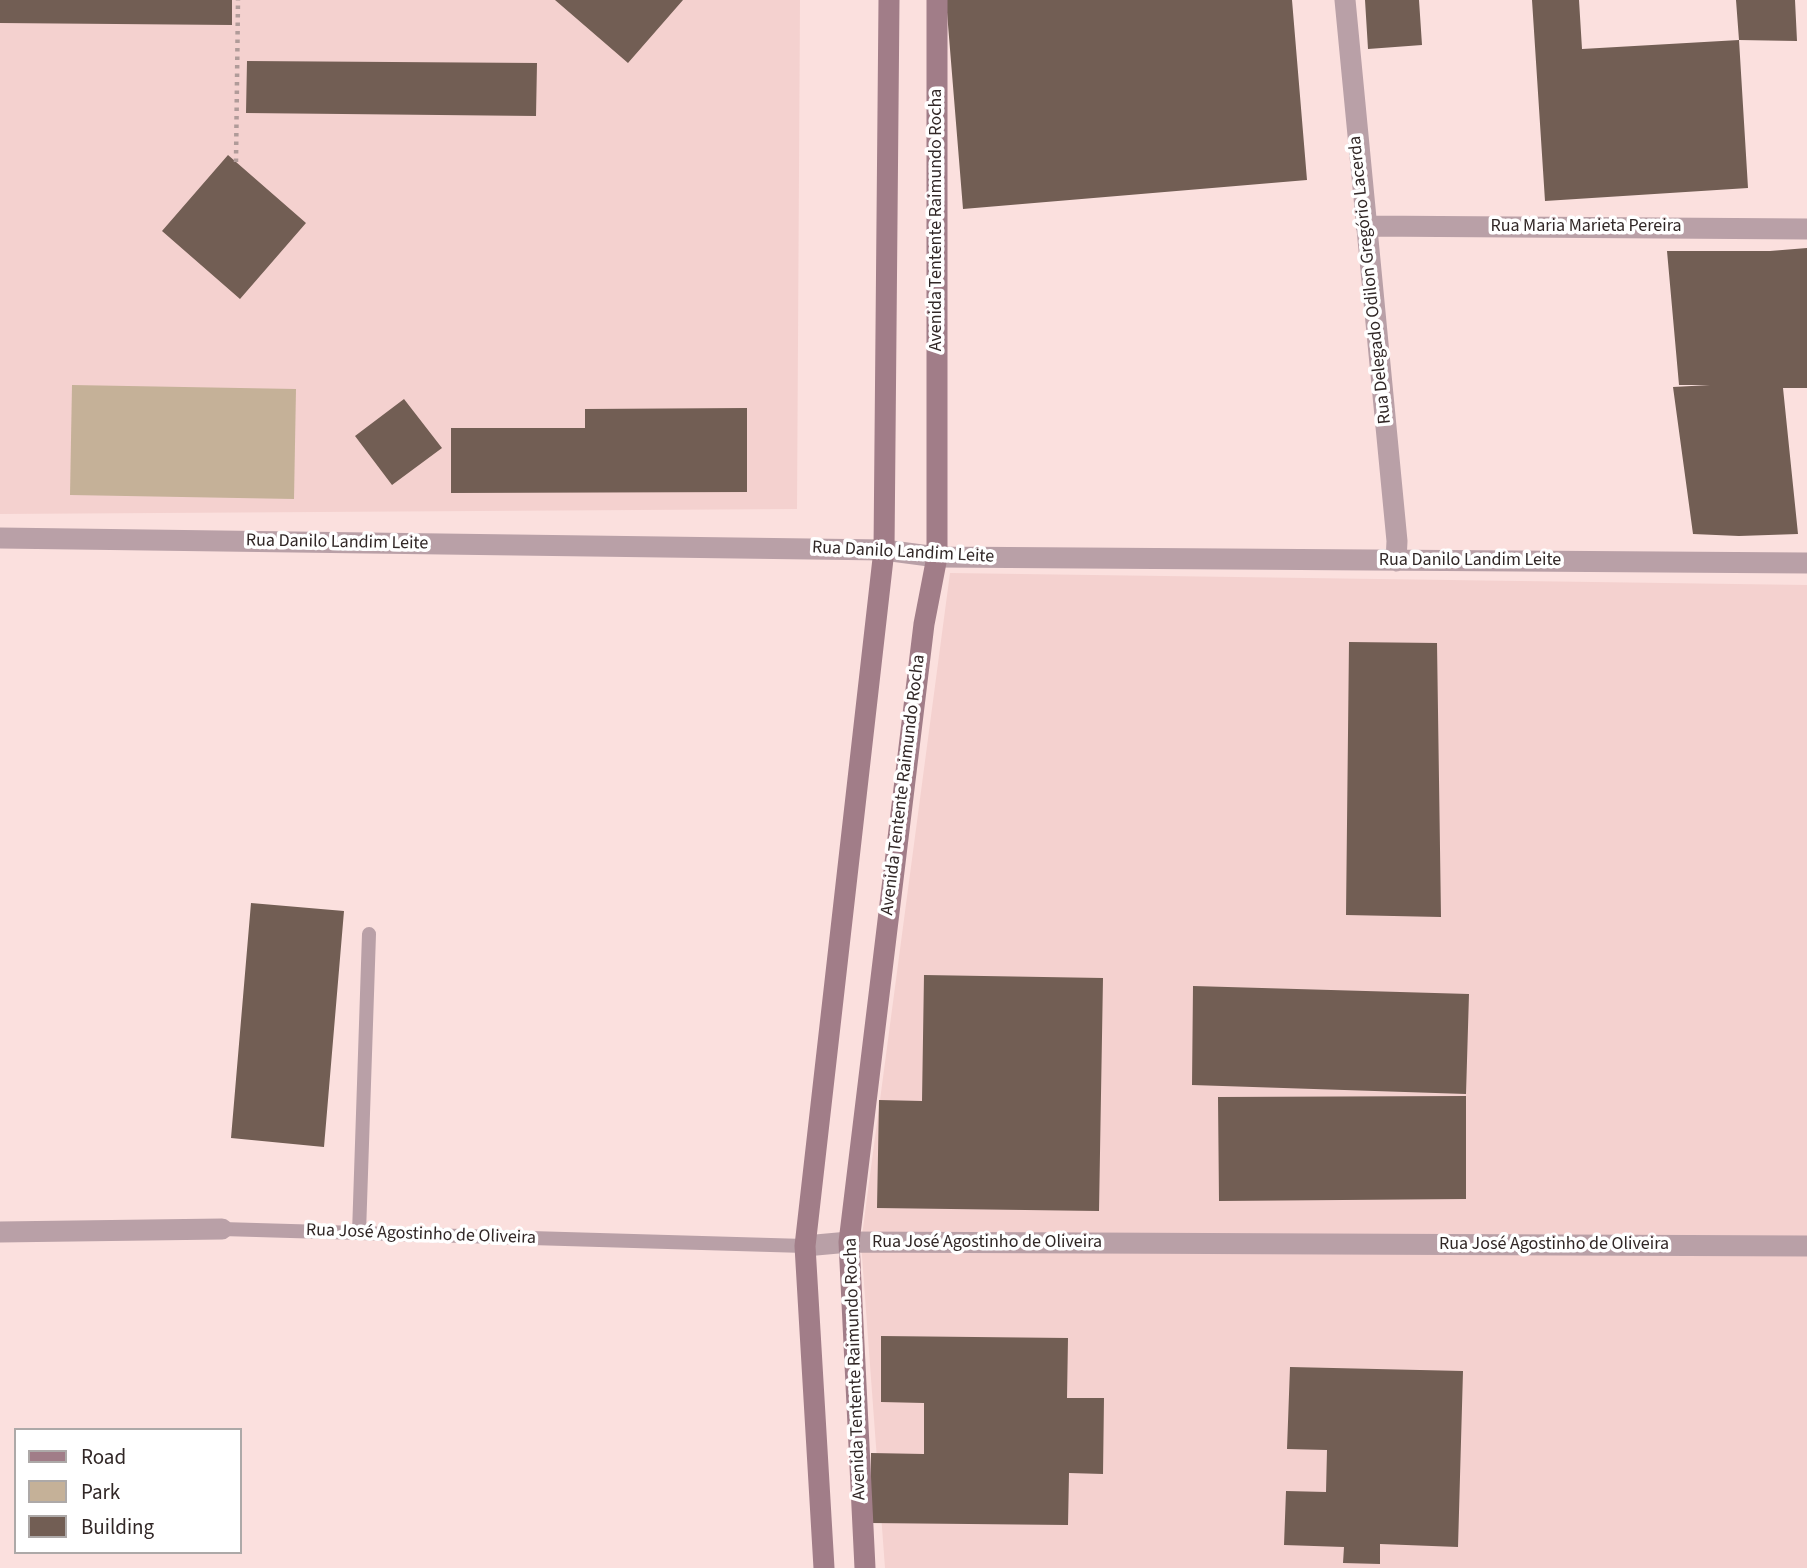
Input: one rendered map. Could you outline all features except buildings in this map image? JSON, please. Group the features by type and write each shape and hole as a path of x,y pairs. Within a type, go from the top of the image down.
{"street":[{"path":"824,1568 805,1246 884,550 888,0"},
{"name":"Avenida Tentente Raimundo Rocha","path":"865,1568 849,1242 924,624 937,557 937,0"},
{"name":"Rua Delegado Odilon Gregório Lacerda","path":"1345,0 1396,561"},
{"name":"Rua Maria Marieta Pereira","path":"1366,226 1807,229"},
{"name":"Rua Danilo Landim Leite","path":"0,538 884,550 937,557 1807,563"},
{"name":"Rua José Agostinho de Oliveira","path":"0,1232 222,1229"},
{"name":"Rua José Agostinho de Oliveira","path":"805,1246 849,1242 1807,1246"}],"lane":[{"path":"359,1233 369,934"},
{"name":"Rua José Agostinho de Oliveira","path":"222,1229 805,1246"}],"path":[{"path":"236,162 238,0"}],"shaded area":[{"path":"0,0 800,0 797,509 0,514"},
{"path":"950,573 1807,585 1807,1568 885,1568 861,1243"}],"green space":[{"path":"72,385 296,389 294,499 70,495"}]}
